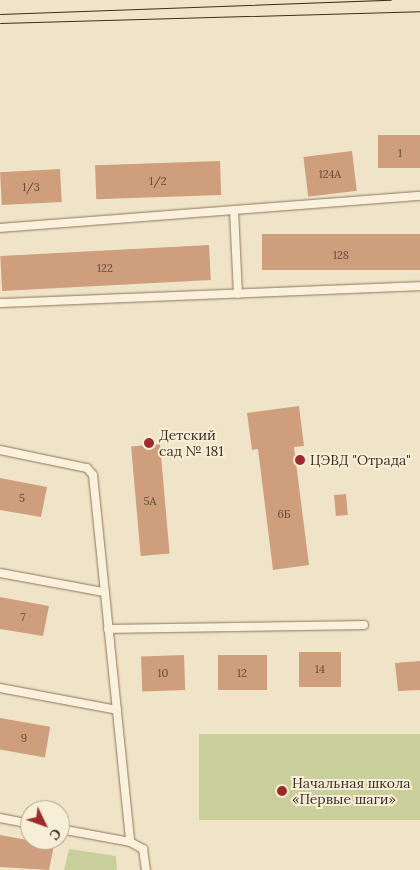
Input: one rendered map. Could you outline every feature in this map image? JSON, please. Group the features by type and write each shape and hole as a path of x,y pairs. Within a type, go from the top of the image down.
{"lane":[{"path":"0,228 420,196"},
{"path":"234,210 238,294"},
{"path":"0,303 420,286"},
{"path":"0,450 91,472 130,842"},
{"path":"0,572 104,592"},
{"path":"108,628 364,626"},
{"path":"0,688 116,710"},
{"path":"0,818 20,822"},
{"path":"70,831 130,842 143,849 146,870"}],"green space":[{"path":"199,734 420,734 420,820 199,820"},
{"path":"70,849 116,856 117,870 64,870"}],"building":[{"path":"378,135 420,135 420,168 378,168"},
{"path":"352,151 357,191 308,197 303,157"},
{"path":"220,161 221,195 96,199 95,165"},
{"path":"60,169 62,202 2,205 0,172"},
{"path":"262,234 420,234 420,270 262,270"},
{"path":"209,245 211,280 2,291 0,256"},
{"path":"299,406 304,446 294,447 309,565 273,570 258,449 252,450 247,413"},
{"path":"160,444 170,554 141,556 131,447"},
{"path":"0,478 47,487 41,517 0,510"},
{"path":"346,494 348,515 336,516 334,495"},
{"path":"0,597 49,606 43,636 0,629"},
{"path":"299,652 341,652 341,687 299,687"},
{"path":"184,655 185,690 142,691 141,657"},
{"path":"218,655 267,655 267,690 218,690"},
{"path":"420,661 420,690 398,691 395,663"},
{"path":"0,718 50,727 45,757 0,749"},
{"path":"0,835 20,839 20,850 53,850 49,870 0,867"}],"tram line":[{"path":"0,14 391,0"},
{"path":"0,23 420,11"}],"place":[{"name":"Детский сад № 181","path":"149,443"},
{"name":"ЦЭВД \"Отрада\"","path":"300,460"},
{"name":"Начальная школа «Первые шаги»","path":"282,791"}]}
